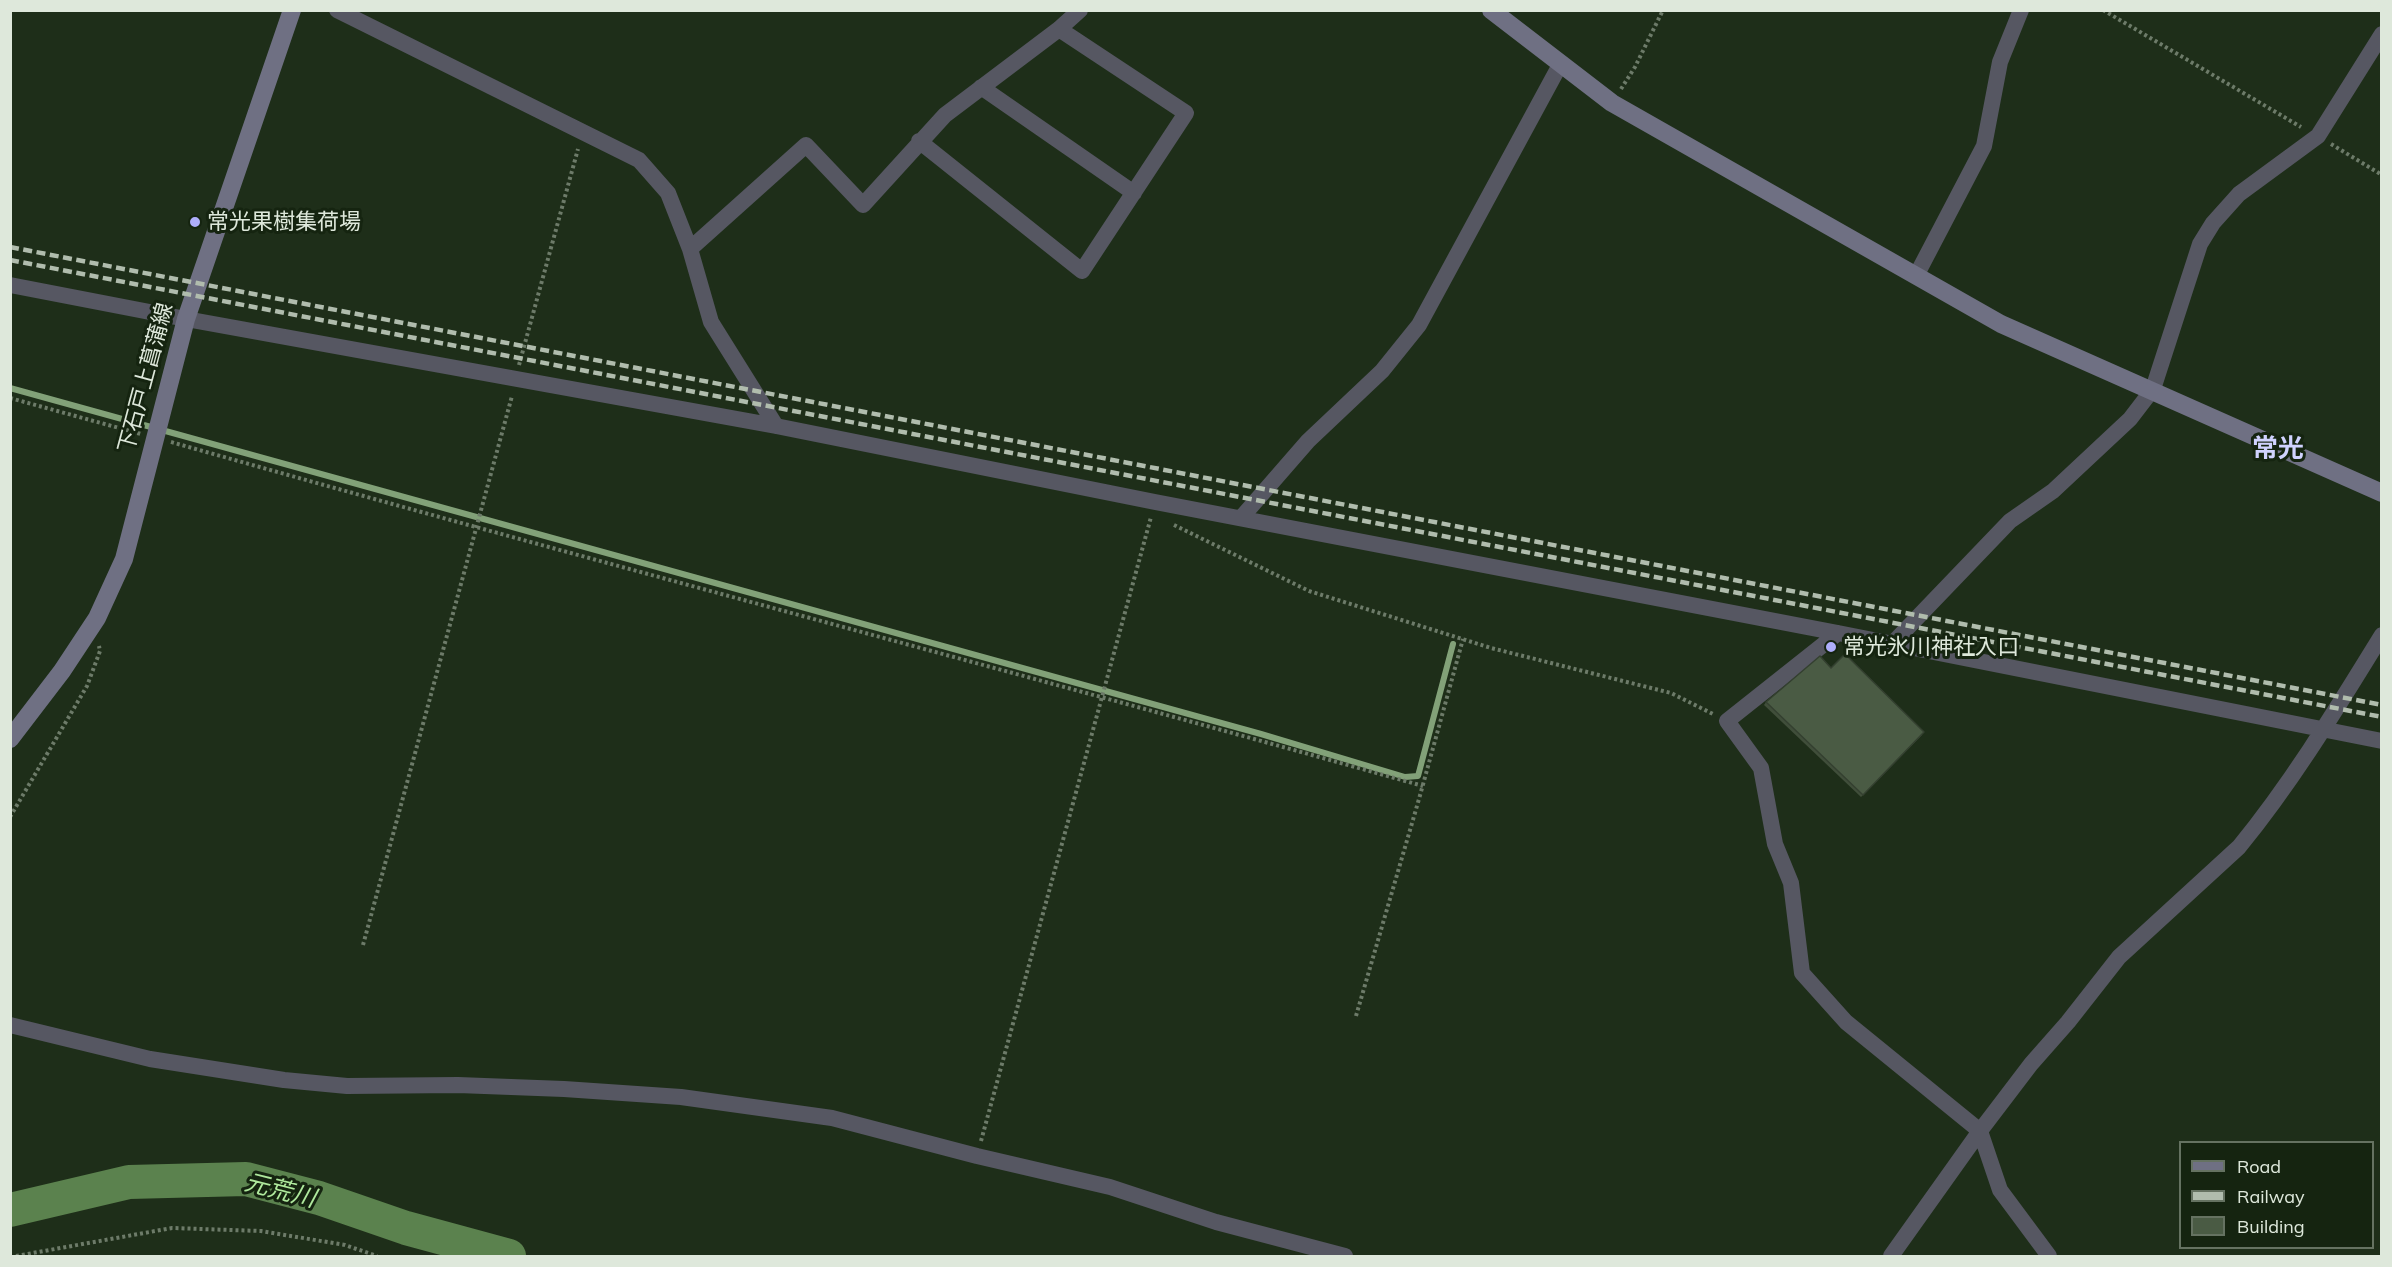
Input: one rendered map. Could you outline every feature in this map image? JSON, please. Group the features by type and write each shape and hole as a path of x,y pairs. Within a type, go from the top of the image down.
{"street":[{"name":"下石戸上菖蒲線","path":"10,739 62,671 97,618 124,559 186,319 292,10"},
{"path":"337,10 639,160 668,193 690,249 711,322 776,426"},
{"path":"690,249 807,145 863,205 945,115 1059,29 1080,10"},
{"path":"1491,10 1611,103 2001,324 2153,389 2382,493"},
{"path":"1916,276 1984,146 2000,62 2021,10"},
{"path":"919,141 1082,272 1186,113 1059,29"},
{"path":"1891,645 2010,521 2053,491 2130,419 2153,389 2200,244 2213,223 2239,194 2318,136 2382,34"},
{"path":"1241,518 1308,441 1382,371 1419,325 1561,63"},
{"path":"981,87 1134,193"},
{"path":"10,285 776,426 2382,741"},
{"path":"1838,633 1727,721 1761,768 1775,844 1791,883 1802,973 1846,1022 1980,1131 2000,1190 2049,1257"},
{"path":"1891,1257 1980,1131 2031,1064 2068,1022 2119,957 2239,847 2324,730 2382,635"},
{"path":"10,1025 150,1059 284,1080 347,1086 458,1085 681,1097 832,1118 977,1156 1110,1187 1216,1222 1345,1257"}],"path":[{"path":"1611,103 1635,67 1663,10"},
{"path":"2103,10 2382,175"},
{"path":"517,377 515,380 582,132"},
{"path":"363,945 517,377"},
{"path":"10,398 476,528 1102,696 1423,786"},
{"path":"977,1156 1155,502"},
{"path":"1173,524 1309,591 1463,639 1671,693 1727,721"},
{"path":"10,817 87,686 100,651 97,618"},
{"path":"1356,1016 1463,639"},
{"path":"16,1257 172,1228 261,1231 345,1245 377,1257"}],"building":[{"path":"1845,654 1924,732 1863,795 1766,702 1820,656 1831,668"}],"waterway":[{"path":"10,388 1261,734 1405,777 1418,776 1453,644"},
{"name":"元荒川","path":"10,1210 129,1182 246,1179 319,1198 406,1228 509,1256"}],"railway":[{"path":"10,247 2382,705"},
{"path":"10,260 2382,717"}],"place":[{"name":"常光果樹集荷場","path":"195,222"},
{"name":"常光氷川神社入口","path":"1831,647"}],"district":[{"name":"常光","path":"2278,449"}]}
